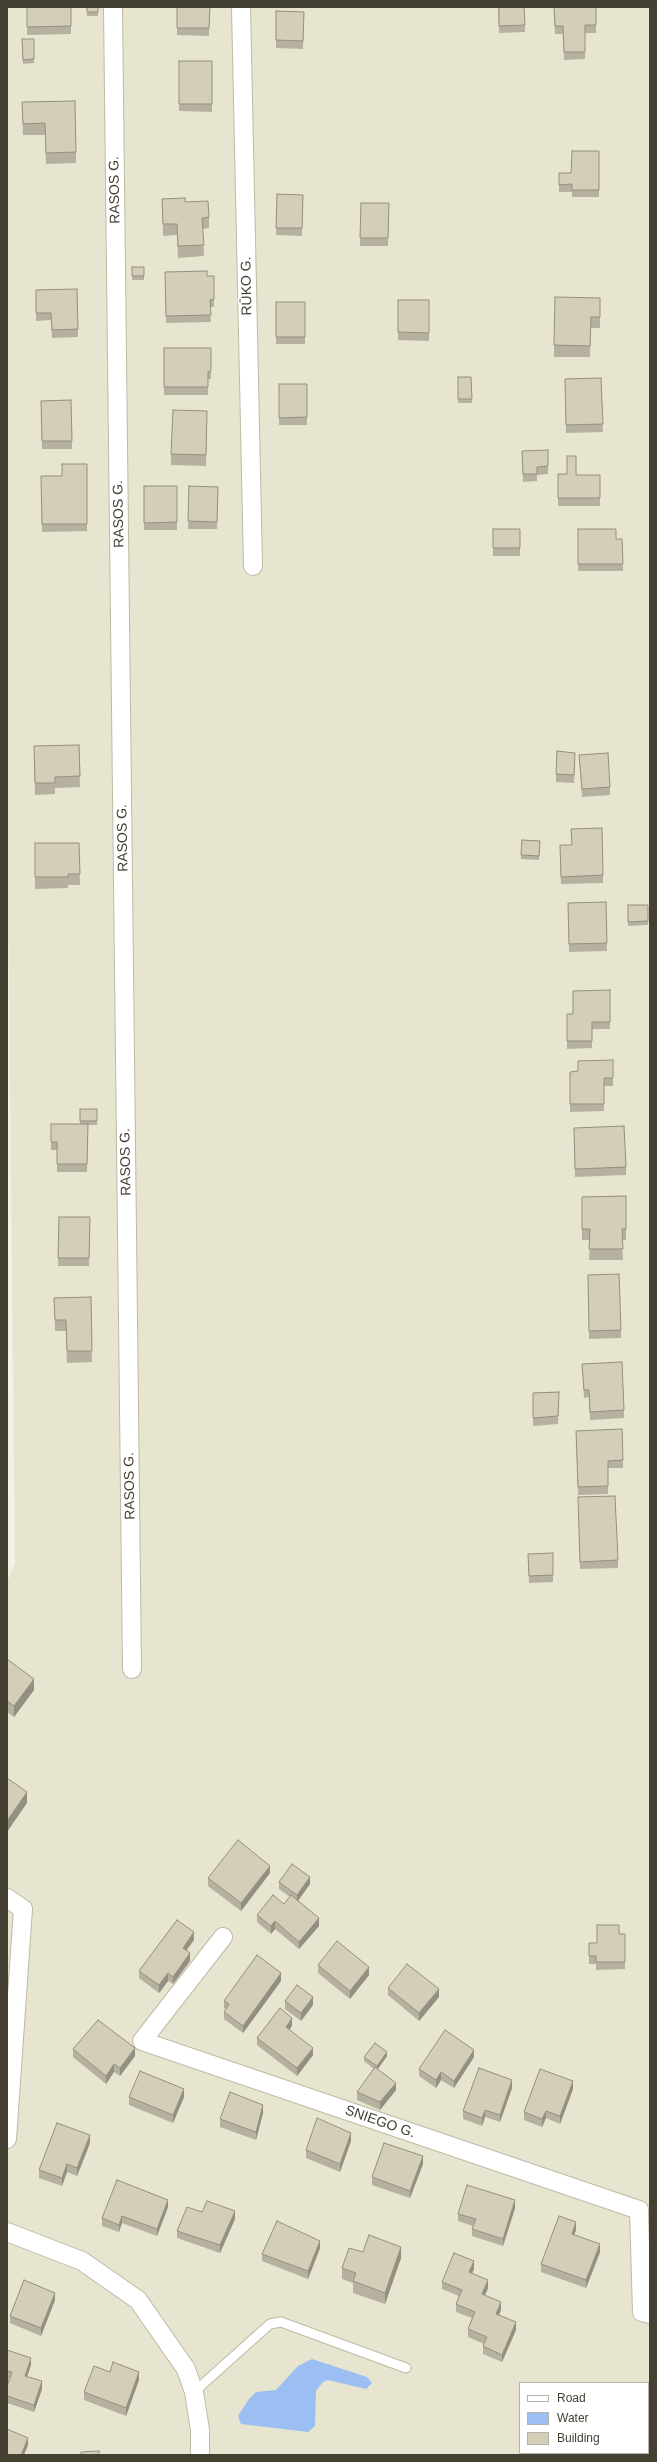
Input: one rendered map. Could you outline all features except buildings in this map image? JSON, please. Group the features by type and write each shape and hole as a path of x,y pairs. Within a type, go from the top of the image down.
{"street":[{"name":"RASOS G.","path":"113,7 132,1669"},
{"name":"RŪKO G.","path":"241,7 253,566"},
{"path":"7,1898 23,1909 7,2138"},
{"name":"SNIEGO G.","path":"223,1937 142,2041 639,2210 642,2312 650,2314"},
{"path":"7,2232 82,2261 138,2300 186,2369 194,2392 200,2430 200,2455"}],"lane":[{"path":"194,2392 270,2324 281,2322 406,2368"}],"shaded area":[{"path":"7,7 650,7 650,2455 7,2455 7,1582 15,1563 7,816"}],"water":[{"path":"312,2359 367,2377 372,2383 366,2389 328,2380 323,2382 316,2391 315,2426 308,2432 241,2424 238,2416 249,2399 256,2392 276,2390 298,2366"}]}
